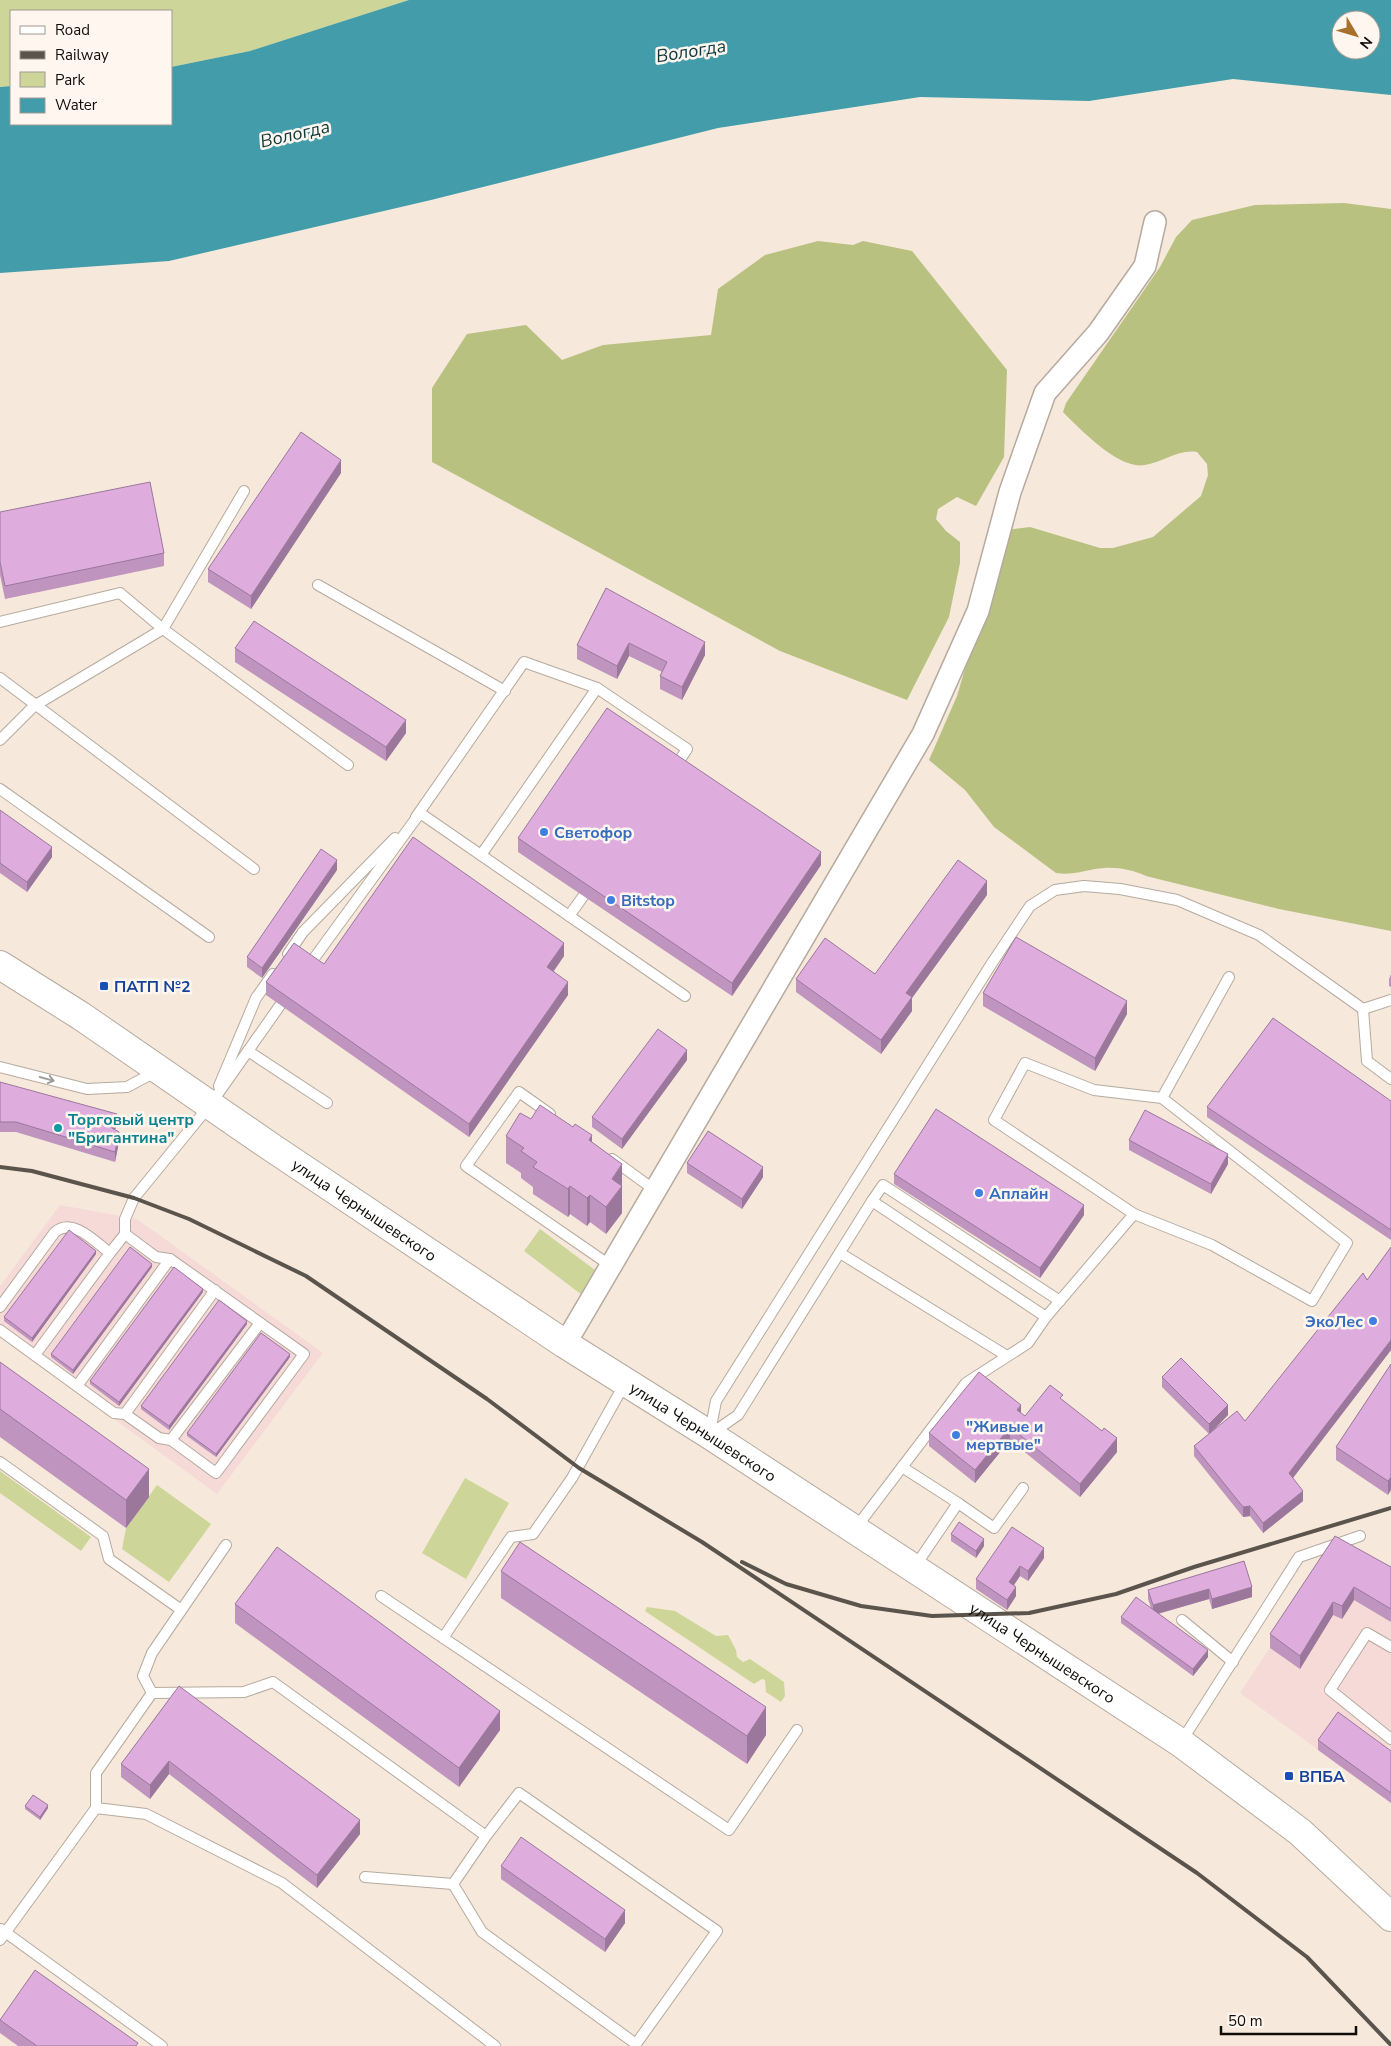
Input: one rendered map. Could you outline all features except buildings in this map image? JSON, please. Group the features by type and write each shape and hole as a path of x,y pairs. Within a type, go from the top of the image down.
{"main road":[{"name":"улица Чернышевского","path":"0,965 160,1070 565,1344 710,1436 1181,1743 1300,1832 1391,1917"}],"street":[{"path":"565,1344 924,734 978,611 1010,492 1045,393 1098,333 1145,266 1155,222"}],"lane":[{"path":"0,740 34,706 163,629 244,491"},
{"path":"318,585 505,690"},
{"path":"0,622 120,593 163,629 348,765"},
{"path":"35,1355 125,1234 125,1219 134,1198 210,1105 420,813 524,662 597,688 688,749 665,781"},
{"path":"0,678 34,706 254,869"},
{"path":"481,855 597,688"},
{"path":"0,789 209,937"},
{"path":"420,813 685,996"},
{"path":"210,1105 256,998 303,932 420,813"},
{"path":"569,916 598,876"},
{"path":"710,1436 716,1401 992,963 1030,906 1055,890 1084,886 1120,889 1177,900 1260,935 1363,1009 1367,1061 1391,1079"},
{"path":"1162,1098 1229,977"},
{"path":"1363,1009 1391,1000"},
{"path":"248,1052 327,1103"},
{"path":"1025,1063 1094,1090 1162,1098 1347,1243 1312,1301 1212,1245 1134,1214 994,1120 1025,1063"},
{"path":"0,1066 87,1089 127,1087 160,1070"},
{"path":"560,1121 519,1092 466,1166 612,1266"},
{"path":"600,1150 656,1191"},
{"path":"710,1436 738,1415 882,1185 1060,1301"},
{"path":"872,1201 1046,1317"},
{"path":"854,1530 966,1383 1028,1342 1046,1317 1134,1214"},
{"path":"0,1307 55,1232 62,1227 68,1225 76,1228 110,1253"},
{"path":"0,1330 114,1413 125,1414 159,1438 172,1440 216,1473 304,1354 170,1259 156,1257 125,1234"},
{"path":"840,1253 1007,1356"},
{"path":"76,1386 170,1259"},
{"path":"125,1414 215,1290"},
{"path":"172,1440 260,1323"},
{"path":"443,1638 511,1538 533,1534 572,1478 626,1382"},
{"path":"0,1462 103,1536 110,1559 180,1609"},
{"path":"902,1467 994,1528 1023,1488"},
{"path":"913,1568 958,1503"},
{"path":"1181,1743 1300,1557 1360,1536"},
{"path":"152,1693 143,1676 152,1652 226,1545"},
{"path":"381,1596 729,1830 797,1730"},
{"path":"1182,1620 1232,1662"},
{"path":"1391,1647 1367,1633 1330,1690 1391,1739"},
{"path":"152,1693 244,1692 273,1682 486,1836"},
{"path":"152,1693 96,1773 96,1808 2,1934 162,2046"},
{"path":"519,1793 717,1931 636,2044 482,1932 453,1884 519,1793"},
{"path":"96,1808 146,1814 282,1883 495,2046"},
{"path":"365,1877 453,1884"}],"shaded area":[{"path":"60,1205 137,1219 323,1353 217,1494 0,1336 0,1286"},
{"path":"1335,1549 1391,1580 1391,1803 1240,1693"}],"green space":[{"path":"0,0 409,0 250,51 172,67 172,10 10,10 10,86 0,87"},
{"path":"1344,203 1391,209 1391,931 1279,909 1125,869 1104,868 1068,874 1056,873 994,827 965,790 929,760 957,696 1006,530 1030,527 1100,548 1113,548 1153,537 1201,496 1208,475 1207,464 1197,452 1184,452 1145,465 1135,465 1112,455 1101,447 1063,412 1066,403 1160,267 1176,237 1192,220 1255,205"},
{"path":"818,241 853,245 863,241 912,251 1007,370 1004,457 976,506 957,497 938,509 936,519 946,531 960,542 960,563 949,617 907,700 780,651 432,462 432,388 467,334 526,325 562,360 603,345 711,335 718,289 765,255"},
{"path":"540,1229 599,1273 582,1295 524,1251"},
{"path":"0,1471 91,1537 81,1551 0,1493"},
{"path":"465,1478 509,1503 466,1579 422,1553"},
{"path":"157,1485 211,1524 169,1582 122,1549 126,1528"},
{"path":"647,1607 675,1611 716,1636 728,1635 736,1650 737,1657 743,1662 750,1659 784,1682 785,1696 781,1702 766,1692 765,1680 762,1679 754,1684 645,1611"}],"water":[{"name":"Вологда","path":"409,0 1391,0 1391,95 1233,79 1089,101 920,97 718,128 431,200 169,261 0,273 0,87 10,86 10,125 172,125 172,67 250,51"}],"railway":[{"path":"0,1167 32,1171 134,1198 189,1219 306,1276 487,1399 579,1468 702,1542 1197,1873 1307,1957 1391,2045"},
{"path":"742,1562 786,1584 861,1606 932,1616 1029,1613 1116,1594 1194,1567 1391,1508"}],"place":[{"name":"Светофор","path":"544,832"},
{"name":"Bitstop","path":"611,900"},
{"name":"ПАТП №2","path":"104,986"},
{"name":"Торговый центр \"Бригантина\"","path":"58,1128"},
{"name":"Аплайн","path":"979,1193"},
{"name":"ЭкоЛес","path":"1373,1321"},
{"name":"\"Живые и мертвые\"","path":"956,1435"},
{"name":"ВПБА","path":"1289,1776"}]}
